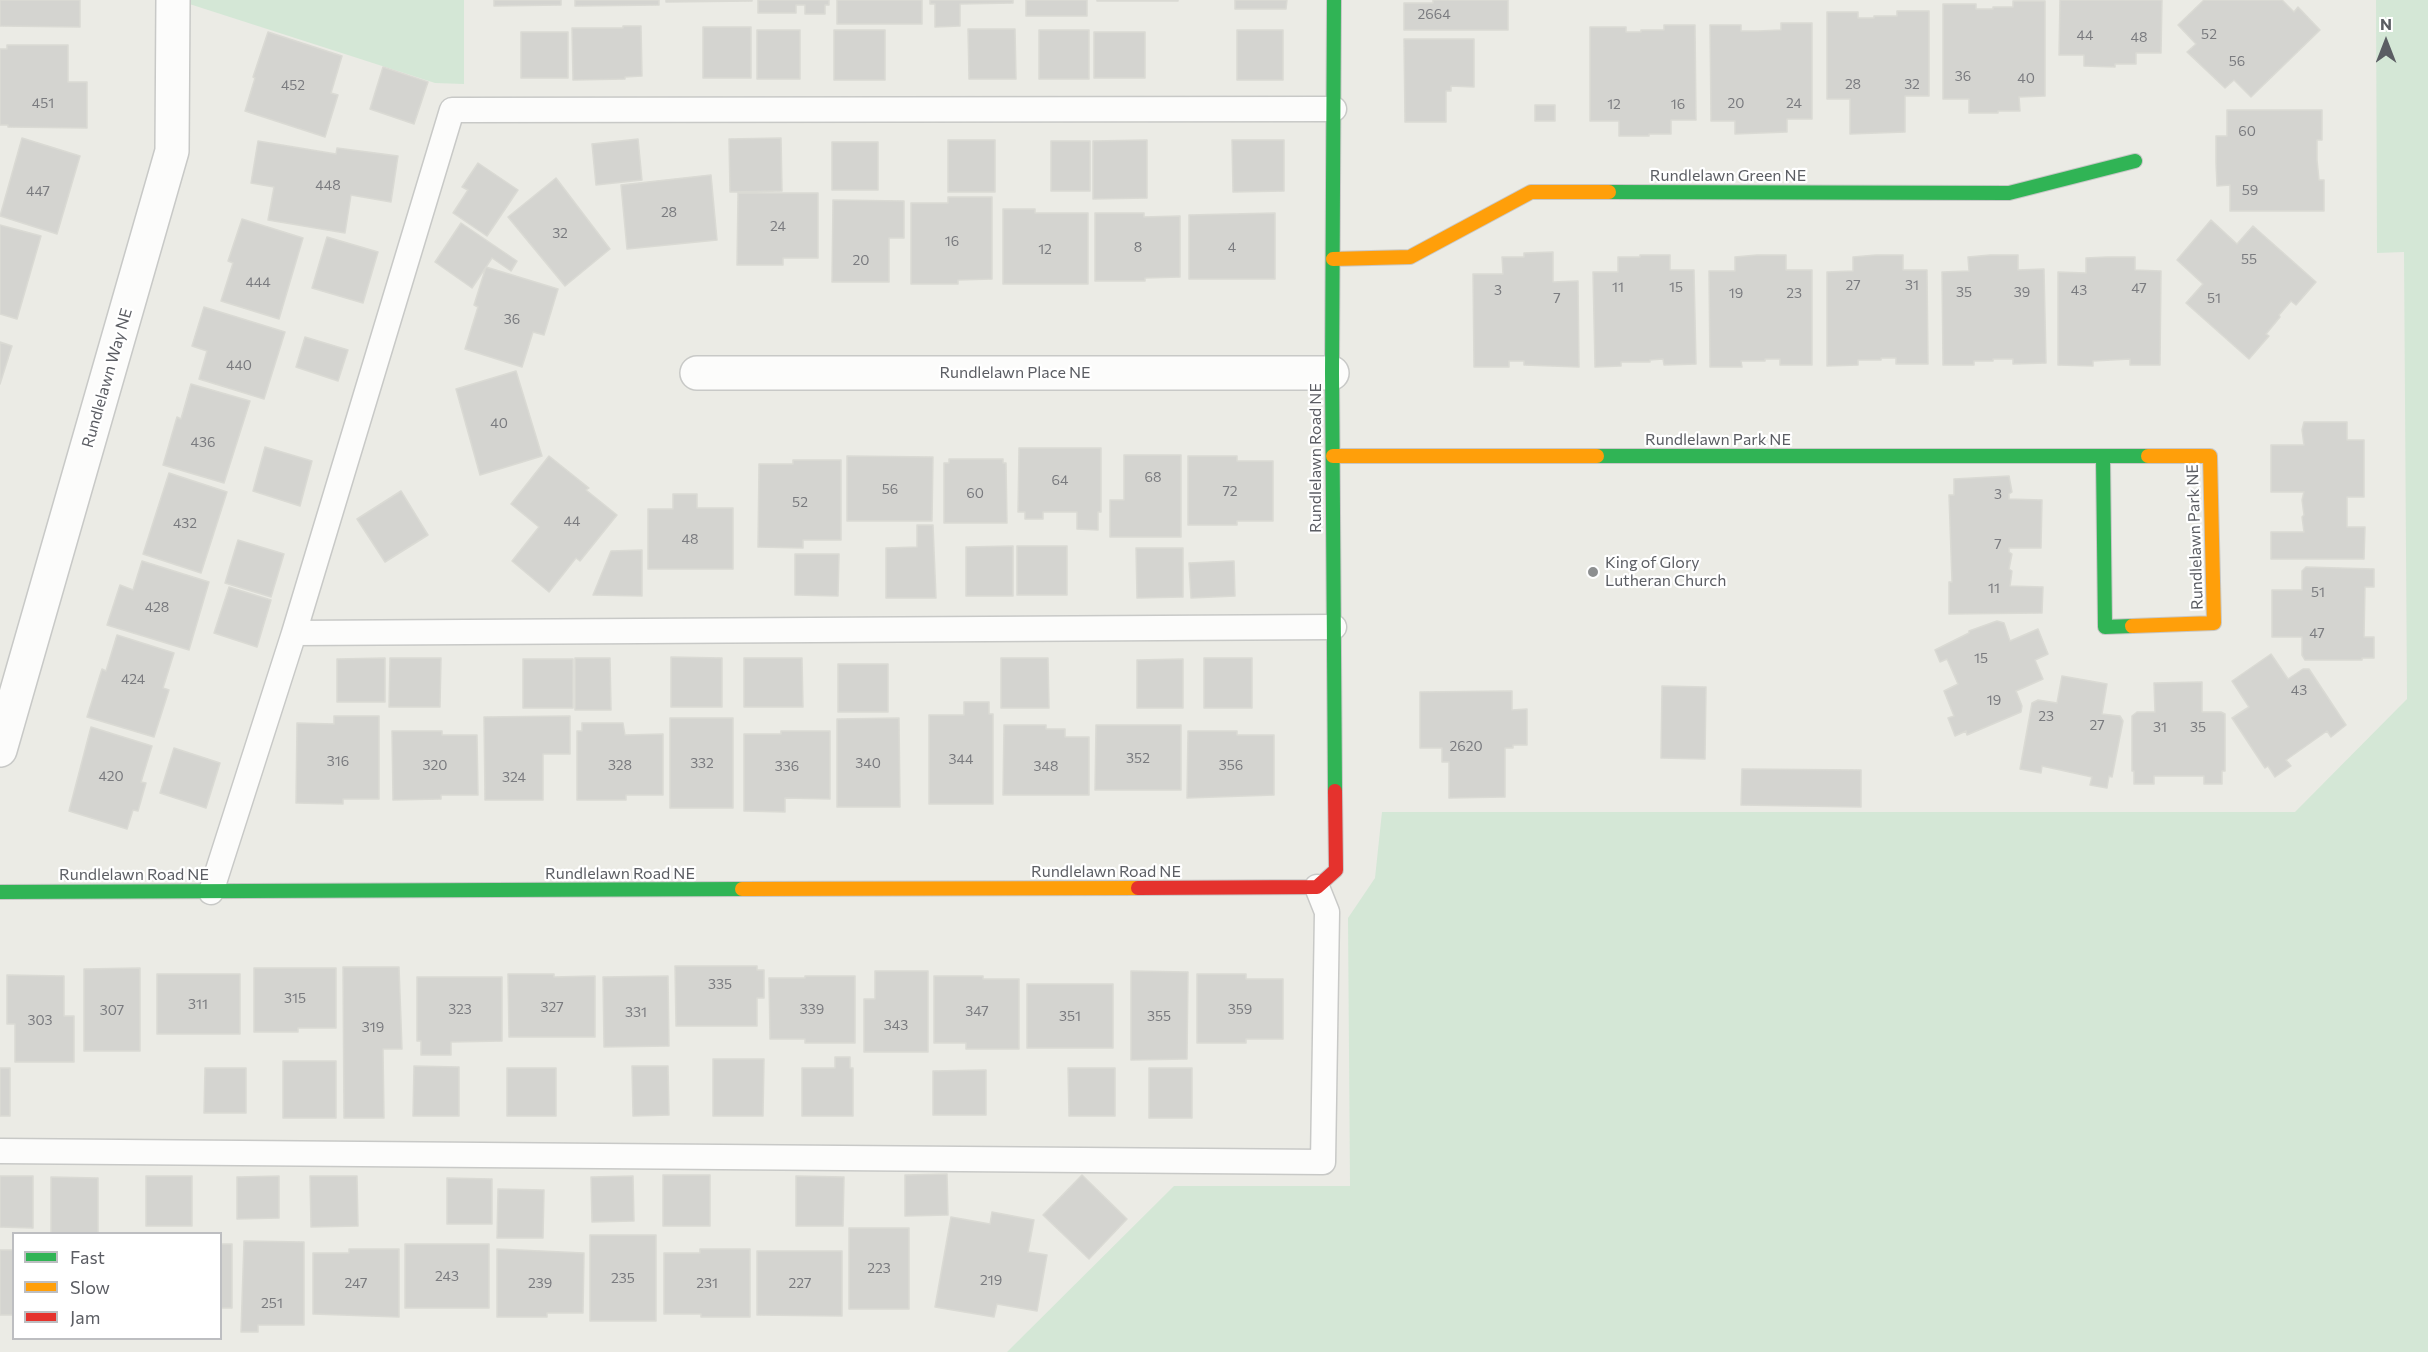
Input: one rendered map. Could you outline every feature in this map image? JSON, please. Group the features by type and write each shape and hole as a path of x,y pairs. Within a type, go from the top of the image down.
{"street":[{"name":"Rundlelawn Way NE","path":"0,750 172,151 173,0"},
{"name":"Rundlelawn Road NE","path":"0,892 1317,887 1336,870 1332,374 1334,0"},
{"name":"Rundlelawn Green NE","path":"1333,259 1410,257 1531,192 2009,193 2135,161"},
{"name":"Rundlelawn Place NE","path":"697,374 1332,374"},
{"name":"Rundlelawn Park NE","path":"1333,456 2210,456 2214,623 2105,627 2103,457"}],"lane":[{"path":"212,892 294,633 452,110 1334,110"},
{"path":"294,633 1334,627"},
{"path":"0,1151 1323,1162 1327,912 1317,887"}],"green space":[{"path":"177,0 464,0 464,84 435,83"},
{"path":"2376,0 2428,0 2428,1352 1007,1352 1174,1186 1350,1186 1348,918 1375,878 1382,812 2295,812 2407,699 2404,252 2377,253"}],"building":[{"path":"0,0 80,0 80,27 0,26"},
{"path":"494,0 561,0 561,5 494,6"},
{"path":"575,0 659,0 659,5 575,6"},
{"path":"666,0 752,0 752,1 666,2"},
{"path":"758,0 829,0 829,5 825,5 825,14 805,14 805,5 796,5 796,13 758,13"},
{"path":"837,0 922,0 922,24 837,24"},
{"path":"930,0 1013,0 1013,3 960,4 960,26 935,27 935,4 930,4"},
{"path":"1026,0 1087,0 1087,16 1026,16"},
{"path":"1178,0 1178,1 1097,1"},
{"path":"1235,0 1287,0 1286,9 1235,9"},
{"path":"1433,0 1508,0 1508,30 1404,30 1404,3 1433,3"},
{"path":"2060,0 2162,0 2161,53 2136,53 2136,64 2115,64 2115,67 2084,66 2084,55 2059,55"},
{"path":"2204,0 2282,0 2294,12 2298,7 2320,30 2251,97 2234,80 2225,88 2187,52 2196,44 2178,25"},
{"path":"2013,1 2045,1 2045,96 2019,97 2020,111 1998,111 1998,113 1969,113 1969,99 1943,99 1943,4 1976,4 1976,9 1993,9 1993,7 2013,7"},
{"path":"1897,11 1929,11 1929,96 1905,96 1905,132 1850,134 1850,99 1827,99 1827,12 1858,12 1858,18 1874,18 1874,16 1897,16"},
{"path":"1781,23 1812,23 1812,119 1787,119 1787,132 1735,134 1735,121 1711,121 1710,25 1741,25 1741,31 1758,31 1781,30"},
{"path":"1664,25 1695,25 1696,120 1671,120 1671,134 1649,134 1649,136 1619,136 1619,121 1590,121 1590,27 1626,27 1626,32 1641,32 1641,30 1664,30"},
{"path":"623,26 641,26 642,76 625,77 625,79 573,80 572,28 623,28"},
{"path":"703,27 751,27 751,78 703,78"},
{"path":"968,29 1015,29 1016,79 969,79"},
{"path":"757,30 800,30 800,79 757,79"},
{"path":"834,30 885,30 885,80 834,80"},
{"path":"1039,30 1089,30 1089,79 1039,79"},
{"path":"1237,30 1283,30 1283,80 1237,80"},
{"path":"268,32 342,56 331,93 338,95 325,137 245,111 255,78 253,77"},
{"path":"521,32 568,32 568,78 521,78"},
{"path":"1094,32 1145,32 1145,78 1094,78"},
{"path":"1404,39 1474,39 1474,87 1451,86 1451,91 1446,91 1446,122 1405,122"},
{"path":"7,45 68,45 68,82 87,82 87,128 0,125 0,49 7,49"},
{"path":"383,67 428,82 414,124 370,109"},
{"path":"1535,105 1555,105 1555,121 1535,121"},
{"path":"2227,110 2322,110 2322,140 2317,140 2317,160 2319,180 2324,180 2324,211 2230,211 2230,185 2217,186 2216,163 2216,136 2227,136"},
{"path":"22,138 80,156 57,234 0,216"},
{"path":"781,138 782,191 730,192 729,139"},
{"path":"638,139 642,180 596,185 592,144"},
{"path":"948,140 995,140 995,192 948,192"},
{"path":"1147,140 1147,198 1093,199 1093,141"},
{"path":"1232,140 1284,140 1284,191 1233,192"},
{"path":"258,141 336,154 337,148 398,156 391,202 351,195 345,233 268,220 274,187 251,183"},
{"path":"1051,141 1090,141 1090,191 1051,191"},
{"path":"832,142 878,142 878,190 832,190"},
{"path":"478,163 518,190 487,236 453,213 468,190 462,187"},
{"path":"711,175 717,240 627,249 621,185"},
{"path":"556,178 610,249 565,286 508,217"},
{"path":"738,193 818,193 818,258 783,258 783,265 737,265"},
{"path":"948,197 992,197 992,279 958,280 958,284 911,284 911,203 948,203"},
{"path":"833,200 904,201 904,238 889,238 889,282 832,282"},
{"path":"1003,209 1035,209 1035,213 1088,213 1088,284 1003,284"},
{"path":"1095,213 1144,213 1144,217 1180,216 1180,277 1145,278 1145,281 1095,281"},
{"path":"1275,213 1275,279 1189,279 1189,215"},
{"path":"242,219 303,238 279,319 221,301 233,263 228,261"},
{"path":"2211,220 2237,244 2253,226 2316,282 2296,305 2291,301 2266,334 2269,336 2249,359 2186,303 2203,284 2177,260"},
{"path":"461,223 517,261 511,271 492,258 472,288 435,262"},
{"path":"0,225 41,236 17,319 0,314"},
{"path":"327,237 378,252 363,303 312,288"},
{"path":"1553,252 1553,282 1578,281 1579,367 1524,365 1524,361 1509,361 1509,367 1474,367 1473,274 1503,274 1502,257 1524,257 1524,253"},
{"path":"1640,255 1670,255 1670,270 1694,270 1696,364 1664,365 1663,359 1650,360 1650,362 1621,362 1621,366 1595,367 1593,272 1618,272 1618,257 1640,257"},
{"path":"1786,255 1786,270 1812,270 1812,365 1780,365 1780,359 1765,359 1765,361 1741,361 1742,367 1710,367 1709,271 1735,271 1735,257"},
{"path":"1903,255 1903,270 1927,270 1928,364 1896,364 1896,358 1881,358 1881,360 1858,360 1858,365 1827,366 1827,272 1853,271 1853,257"},
{"path":"2018,255 2018,270 2044,269 2046,363 2013,364 2013,359 1993,359 1993,361 1974,361 1974,365 1943,365 1942,272 1969,271 1968,257"},
{"path":"2135,257 2135,270 2161,271 2160,365 2130,365 2130,359 2093,361 2093,366 2058,365 2058,272 2086,273 2086,258"},
{"path":"486,267 558,289 544,335 533,332 522,367 465,349 478,307 474,305"},
{"path":"204,307 285,332 264,399 199,379 207,351 192,346"},
{"path":"305,337 348,350 338,381 296,367"},
{"path":"0,342 12,346 0,384"},
{"path":"516,371 542,456 480,475 456,389"},
{"path":"191,384 250,401 224,483 163,465 177,417 181,419"},
{"path":"2304,422 2347,422 2347,440 2364,440 2364,497 2347,497 2347,527 2365,527 2364,559 2271,559 2271,532 2304,532 2302,500 2304,492 2271,492 2271,445 2304,445 2302,430"},
{"path":"265,447 312,461 300,506 253,491"},
{"path":"1019,448 1101,448 1101,512 1098,512 1098,530 1077,529 1077,512 1043,512 1043,519 1025,519 1025,512 1018,512"},
{"path":"1124,455 1181,455 1181,537 1110,537 1110,500 1124,500"},
{"path":"549,456 589,488 586,490 617,515 580,561 576,558 549,592 512,561 539,527 511,504"},
{"path":"847,456 933,457 932,521 847,521"},
{"path":"1188,456 1237,456 1237,461 1273,461 1273,521 1237,521 1237,525 1188,525"},
{"path":"949,459 1003,459 1003,463 1006,463 1007,523 944,523 944,463 949,463"},
{"path":"793,460 841,460 841,540 803,540 803,548 758,547 759,464 793,464"},
{"path":"169,473 227,492 201,573 143,554"},
{"path":"2009,476 2012,492 2009,494 2009,499 2042,500 2041,548 2009,548 2012,554 2009,569 2012,571 2010,586 2043,587 2042,613 1949,614 1949,582 1952,582 1949,495 1954,495 1954,479"},
{"path":"401,491 428,535 385,562 357,519"},
{"path":"673,494 697,494 697,508 733,508 733,569 648,569 648,509 673,509"},
{"path":"917,525 933,525 936,598 886,598 886,548 917,547"},
{"path":"238,540 284,554 271,597 225,583"},
{"path":"1013,546 1013,596 966,596 966,547"},
{"path":"1017,546 1067,546 1067,595 1017,595"},
{"path":"1136,548 1183,548 1183,597 1137,598"},
{"path":"642,550 642,596 593,595 611,551"},
{"path":"795,554 839,554 838,596 795,595"},
{"path":"142,561 209,582 189,650 107,625 120,585 133,590"},
{"path":"1234,561 1235,596 1191,598 1189,563"},
{"path":"2306,567 2374,569 2374,587 2365,587 2364,637 2374,637 2374,658 2305,660 2302,655 2302,637 2272,637 2272,590 2302,590 2302,571"},
{"path":"229,587 271,600 257,647 214,633"},
{"path":"1997,621 2004,623 2010,641 2038,629 2048,654 2035,660 2043,679 2016,691 2022,706 2021,712 1967,735 1966,731 1955,736 1948,718 1954,716 1944,691 1958,684 1947,659 1940,662 1935,650 1969,631"},
{"path":"117,635 174,653 163,688 169,690 154,737 87,717 102,669 106,671"},
{"path":"2271,654 2288,679 2303,669 2309,669 2346,725 2331,737 2327,731 2286,760 2291,766 2275,777 2268,766 2265,768 2232,718 2249,707 2232,681"},
{"path":"671,657 722,658 722,707 671,707"},
{"path":"385,658 385,702 337,702 337,659"},
{"path":"390,658 441,658 440,707 389,707"},
{"path":"575,658 610,658 611,710 575,710"},
{"path":"744,658 802,658 803,707 744,707"},
{"path":"1001,658 1048,658 1049,708 1001,708"},
{"path":"1204,658 1252,658 1252,708 1204,708"},
{"path":"523,659 573,659 573,708 523,708"},
{"path":"1183,659 1183,708 1137,708 1137,660"},
{"path":"838,664 888,664 888,712 838,712"},
{"path":"2062,676 2107,684 2102,714 2120,716 2123,721 2112,777 2109,776 2107,788 2090,785 2092,777 2042,766 2041,773 2020,769 2032,703 2038,700 2057,703"},
{"path":"2202,682 2202,712 2225,714 2225,771 2222,771 2222,784 2204,784 2204,776 2154,776 2154,784 2134,784 2132,716 2137,712 2155,712 2154,683"},
{"path":"1662,686 1706,687 1705,759 1661,758"},
{"path":"1512,691 1512,710 1527,709 1527,745 1513,745 1513,748 1505,748 1505,797 1449,798 1449,762 1442,762 1442,748 1420,748 1420,692"},
{"path":"964,702 989,702 989,714 993,714 993,804 929,804 929,715 964,715"},
{"path":"334,716 379,716 379,799 343,799 343,804 296,803 297,723 334,724"},
{"path":"570,716 570,754 543,754 543,800 485,800 484,717"},
{"path":"670,718 733,718 733,808 670,808"},
{"path":"899,718 900,807 837,807 837,719"},
{"path":"582,723 623,723 625,735 663,734 663,795 626,795 626,800 577,800 577,731 582,731"},
{"path":"1004,725 1046,725 1046,729 1065,729 1065,737 1089,737 1089,795 1003,795"},
{"path":"1096,725 1181,725 1181,790 1095,790"},
{"path":"91,727 152,746 141,782 146,783 138,811 133,810 127,829 69,811"},
{"path":"392,731 442,731 442,735 477,735 478,795 441,795 441,799 393,800"},
{"path":"781,731 830,731 830,799 785,798 785,812 744,811 744,734 781,734"},
{"path":"1188,731 1237,731 1237,735 1274,735 1274,795 1187,798"},
{"path":"174,748 220,763 206,808 160,793"},
{"path":"1742,769 1861,770 1861,807 1741,805"},
{"path":"675,966 757,966 757,970 764,970 764,998 757,998 757,1026 676,1026"},
{"path":"343,967 399,967 402,1049 383,1049 384,1118 344,1118"},
{"path":"140,968 140,1051 84,1051 84,969"},
{"path":"254,968 336,968 336,1028 298,1028 298,1032 254,1032"},
{"path":"875,971 928,971 928,1052 864,1052 864,999 875,999"},
{"path":"1131,971 1188,972 1187,1059 1131,1060"},
{"path":"157,974 240,974 240,1034 157,1034"},
{"path":"508,974 554,974 554,977 595,976 595,1037 509,1037"},
{"path":"1197,974 1246,974 1246,979 1283,979 1283,1039 1246,1039 1246,1043 1197,1043"},
{"path":"7,975 64,976 64,1016 74,1016 74,1062 15,1062 15,1024 7,1024"},
{"path":"668,976 669,1046 604,1047 603,977"},
{"path":"805,976 855,976 855,1043 805,1043 805,1039 770,1039 769,978 805,978"},
{"path":"934,976 1019,979 1019,1049 966,1049 966,1043 934,1043"},
{"path":"417,977 502,977 502,1041 451,1042 451,1055 421,1055 421,1041 417,1041"},
{"path":"1027,984 1113,984 1113,1048 1027,1048"},
{"path":"835,1057 850,1057 850,1068 853,1068 853,1116 802,1116 802,1068 835,1068"},
{"path":"713,1059 764,1059 763,1116 713,1116"},
{"path":"283,1061 336,1061 336,1118 283,1118"},
{"path":"414,1066 459,1067 459,1116 413,1116"},
{"path":"632,1066 668,1066 669,1115 633,1116"},
{"path":"0,1068 10,1068 10,1116 0,1116"},
{"path":"205,1068 246,1068 246,1113 204,1113"},
{"path":"507,1068 556,1068 556,1116 507,1116"},
{"path":"1068,1068 1115,1068 1115,1116 1069,1116"},
{"path":"1149,1068 1192,1068 1192,1118 1149,1118"},
{"path":"986,1070 986,1115 933,1115 933,1071"},
{"path":"947,1174 948,1215 905,1216 905,1175"},
{"path":"663,1175 710,1175 710,1226 663,1226"},
{"path":"1082,1175 1127,1219 1089,1259 1043,1215"},
{"path":"0,1176 33,1176 33,1228 0,1227"},
{"path":"146,1176 192,1176 192,1226 146,1226"},
{"path":"279,1176 279,1218 237,1219 237,1177"},
{"path":"310,1176 357,1176 358,1226 311,1227"},
{"path":"633,1176 634,1221 592,1222 591,1177"},
{"path":"796,1176 844,1177 843,1226 796,1226"},
{"path":"51,1177 98,1178 98,1232 51,1232"},
{"path":"447,1178 492,1179 492,1224 447,1224"},
{"path":"498,1189 544,1190 543,1238 497,1238"},
{"path":"992,1212 1034,1220 1028,1252 1047,1255 1037,1311 997,1304 994,1317 935,1307 951,1217 990,1224"},
{"path":"849,1228 909,1228 909,1309 849,1309"},
{"path":"590,1235 656,1235 656,1321 590,1321"},
{"path":"244,1241 304,1242 304,1325 258,1325 258,1332 241,1332"},
{"path":"222,1244 232,1244 232,1308 222,1308"},
{"path":"405,1244 489,1244 489,1308 405,1308"},
{"path":"349,1249 399,1249 399,1317 313,1314 313,1253 349,1253"},
{"path":"497,1249 584,1253 583,1313 547,1313 547,1317 497,1317"},
{"path":"700,1249 750,1249 750,1317 664,1314 664,1253 700,1253"},
{"path":"0,1250 12,1250 12,1315 0,1315"},
{"path":"757,1251 842,1251 842,1316 757,1315"}],"traffic: fast":[{"path":"1334,0 1332,373 1335,791"},
{"path":"1609,192 2009,193 2135,161"},
{"path":"1597,456 2148,456"},
{"path":"2103,457 2105,627 2132,626"},
{"path":"0,892 742,889"}],"traffic: slow":[{"path":"1333,259 1410,257 1531,192 1609,192"},
{"path":"1333,456 1597,456"},
{"path":"2132,626 2214,623 2210,456 2148,456"},
{"path":"742,889 1138,888"}],"traffic: jam":[{"path":"1138,888 1317,887 1336,870 1335,791"}],"place":[{"name":"King of Glory Lutheran Church","path":"1593,572"}]}
